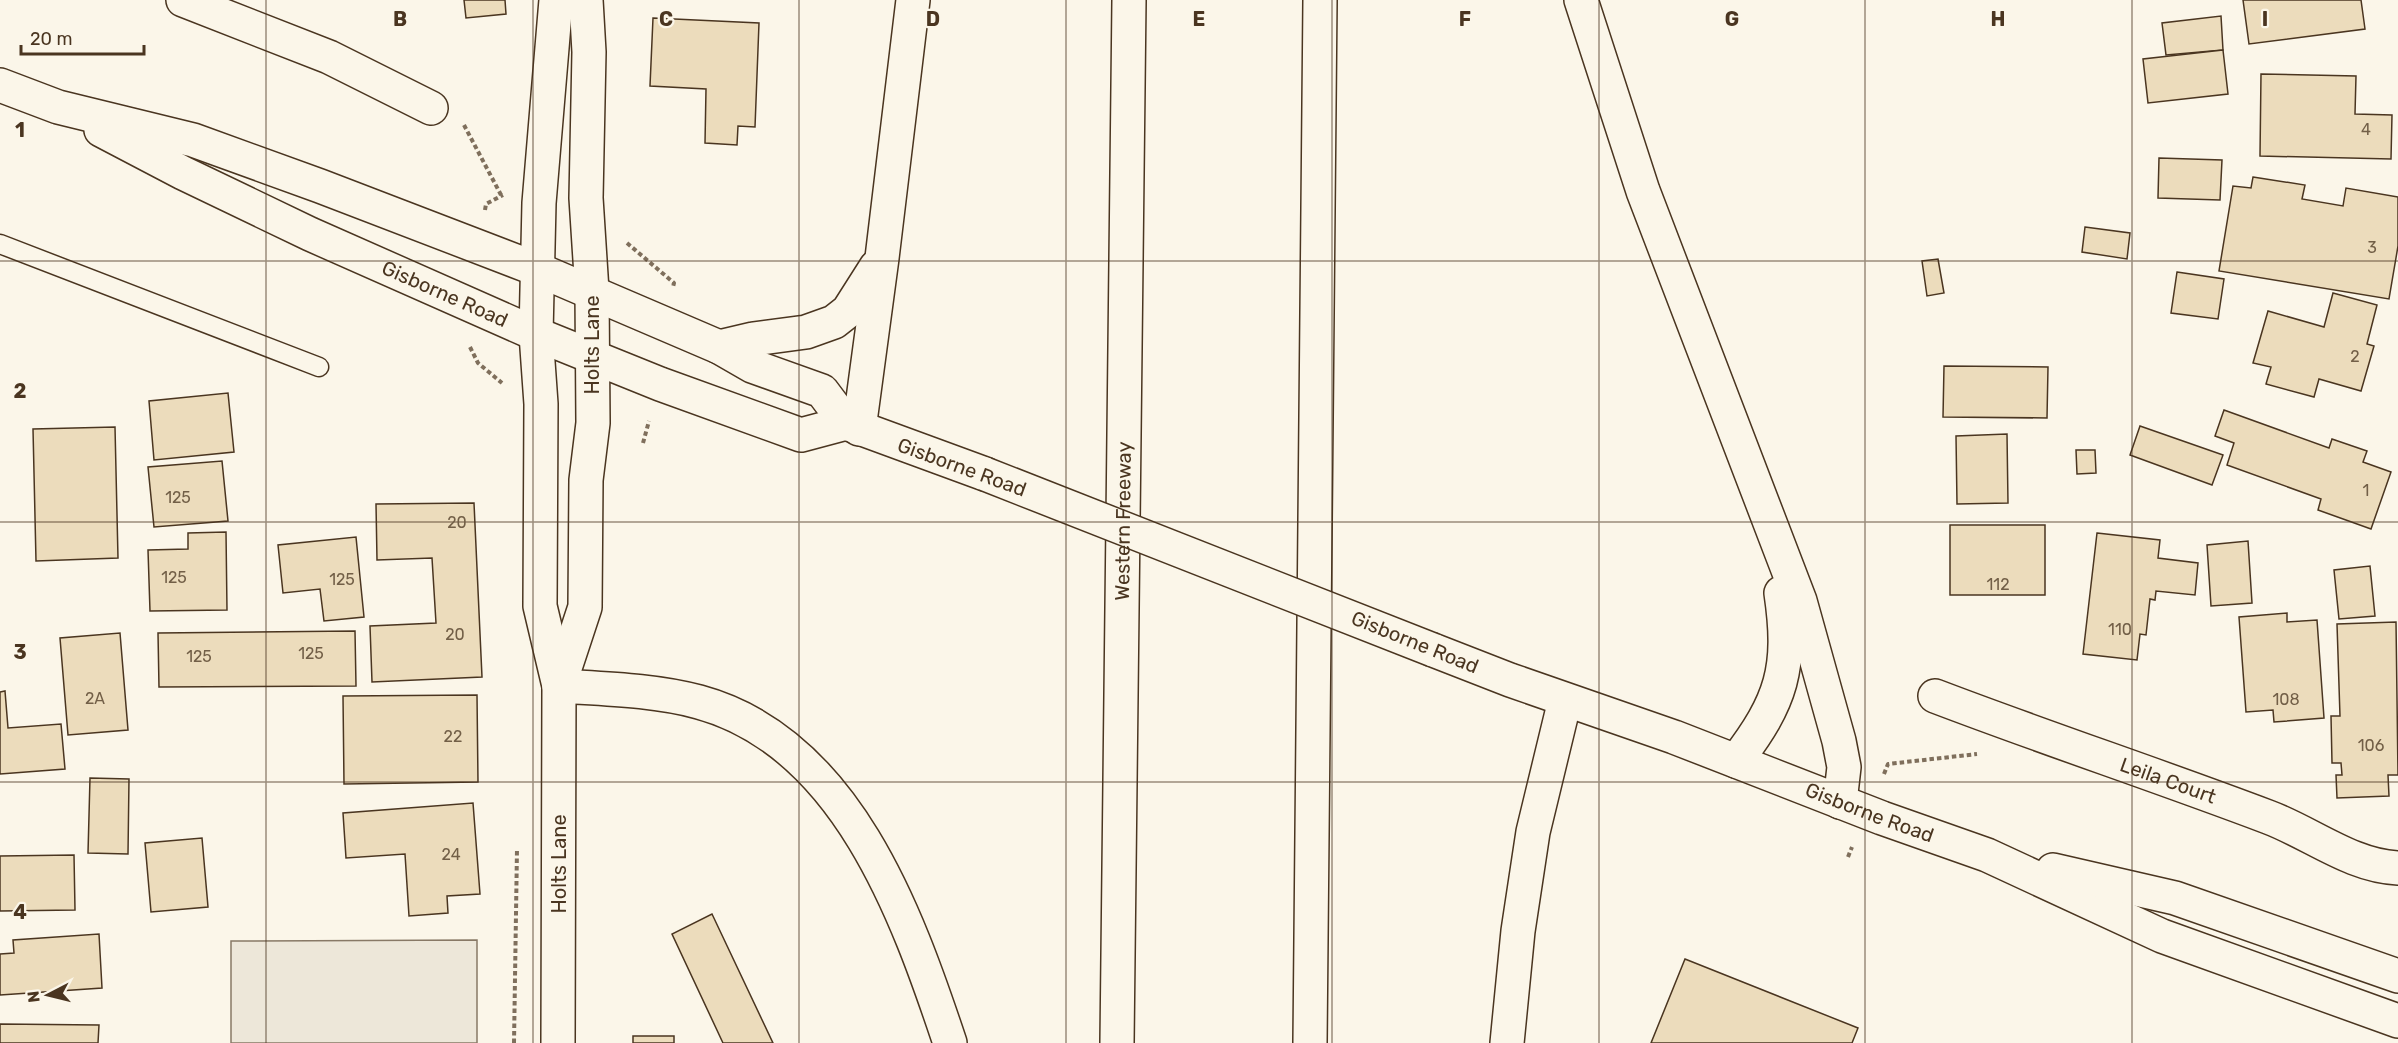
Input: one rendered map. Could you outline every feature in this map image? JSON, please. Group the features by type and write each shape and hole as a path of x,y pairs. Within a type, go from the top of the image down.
{"main road":[{"path":"183,0 329,57 431,108"},
{"name":"Holts Lane","path":"556,0 539,203 536,334 541,404 540,606 559,686 558,1043"},
{"name":"Holts Lane","path":"559,686 585,607 586,480 593,423 592,291 586,198 588,52 586,0"},
{"path":"852,426 882,258 913,0"},
{"name":"Western Freeway","path":"1117,1043 1129,0"},
{"path":"1310,1043 1320,0"},
{"path":"1581,0 1643,191 1800,601 1839,741 1853,808"},
{"name":"Gisborne Road","path":"0,85 58,107 193,178 310,234 593,357 801,435 852,426"},
{"name":"Gisborne Road","path":"58,107 193,140 539,270 719,347 752,366 822,391 852,426 985,474 1565,700 1736,761 1853,808 1987,855 2162,936 2398,1021"},
{"path":"719,347 753,339 806,332 834,322 848,311 882,258"},
{"path":"1736,761 1755,736 1773,706 1782,674 1787,642 1773,535"},
{"path":"559,686 659,694 701,703 744,719 790,750 833,792 868,846 898,906 950,1043"},
{"name":"Leila Court","path":"1935,696 2270,818 2359,860 2384,867 2398,868"},
{"path":"1507,1043 1518,931 1533,832 1565,700"},
{"name":"Gisborne Road","path":"1987,855 2175,898 2398,976"}],"lane":[{"path":"0,244 319,368"}],"path":[{"path":"431,108 464,125 501,196"},
{"path":"1848,857 1853,808 1888,764 1980,754 2026,731"}],"shaded area":[{"path":"477,940 477,1043 231,1043 231,941"}],"building":[{"path":"464,0 505,0 506,14 466,18"},
{"path":"2243,0 2361,0 2365,29 2249,44"},
{"path":"2221,16 2223,50 2166,55 2162,23"},
{"path":"653,18 759,23 755,127 738,126 737,145 705,143 706,89 650,86"},
{"path":"2223,50 2228,94 2148,103 2143,59"},
{"path":"2261,74 2356,76 2355,114 2392,115 2391,159 2260,156"},
{"path":"2159,158 2222,160 2220,200 2158,198"},
{"path":"2253,177 2305,185 2302,199 2343,206 2346,188 2398,197 2398,246 2389,299 2219,271 2233,186 2251,188"},
{"path":"2085,227 2130,233 2127,259 2082,252"},
{"path":"1938,259 1944,293 1927,296 1922,261"},
{"path":"2177,272 2224,279 2218,319 2171,313"},
{"path":"2333,293 2377,305 2367,344 2374,346 2361,391 2319,379 2314,397 2266,384 2271,367 2253,363 2268,311 2324,327"},
{"path":"1944,366 2048,367 2047,418 1943,417"},
{"path":"228,393 234,452 154,460 149,401"},
{"path":"2224,410 2329,448 2332,439 2367,451 2363,462 2391,472 2371,529 2318,510 2321,499 2227,465 2234,443 2215,436"},
{"path":"2140,426 2223,455 2212,485 2130,455"},
{"path":"115,427 118,558 36,561 33,429"},
{"path":"2007,434 2008,503 1957,504 1956,436"},
{"path":"2076,450 2095,450 2096,473 2077,474"},
{"path":"222,461 228,521 154,527 148,467"},
{"path":"474,503 482,677 372,682 370,626 436,623 432,558 377,560 376,504"},
{"path":"1950,525 2045,525 2045,595 1950,595"},
{"path":"226,532 227,610 150,611 148,550 188,549 188,533"},
{"path":"2097,533 2160,540 2158,558 2198,563 2195,595 2156,591 2155,600 2150,599 2146,635 2140,634 2137,660 2083,654"},
{"path":"356,537 364,617 324,621 320,589 283,593 278,545"},
{"path":"2248,541 2252,603 2211,606 2207,545"},
{"path":"2370,566 2375,616 2339,619 2334,570"},
{"path":"2287,613 2287,622 2317,620 2324,718 2274,722 2273,710 2246,712 2239,617"},
{"path":"2396,622 2398,775 2388,775 2389,796 2337,798 2336,775 2342,775 2341,763 2332,763 2331,716 2340,716 2337,624"},
{"path":"355,631 356,686 159,687 158,633"},
{"path":"120,633 128,730 68,735 60,638"},
{"path":"5,691 8,728 61,724 65,769 0,774 0,692"},
{"path":"477,695 478,782 344,784 343,696"},
{"path":"90,778 129,779 128,854 88,853"},
{"path":"473,803 480,894 447,896 448,913 409,916 405,854 346,858 343,813"},
{"path":"202,838 208,907 151,912 145,843"},
{"path":"74,855 75,910 0,911 0,856"},
{"path":"712,914 773,1043 723,1043 672,934"},
{"path":"99,934 102,988 0,995 0,954 14,953 13,940"},
{"path":"1685,959 1858,1028 1852,1043 1651,1043"},
{"path":"0,1024 99,1025 98,1043 0,1043"},
{"path":"633,1036 674,1036 674,1043 633,1043"}]}
